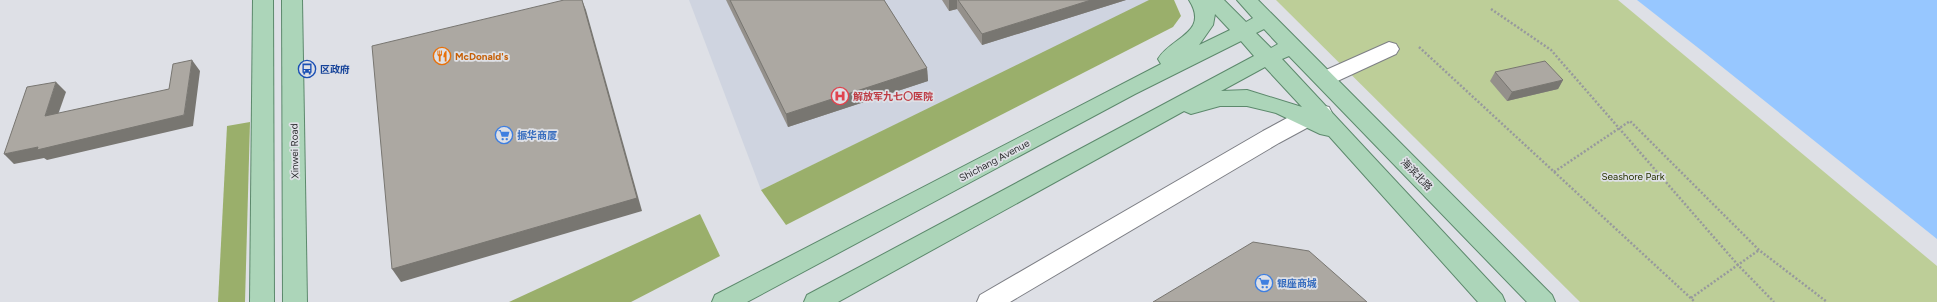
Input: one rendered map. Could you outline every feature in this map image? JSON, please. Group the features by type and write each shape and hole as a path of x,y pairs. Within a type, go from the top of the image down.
{"main road":[{"path":"262,302 263,0"},
{"name":"Xinwei Road","path":"292,0 295,302"},
{"path":"1128,89 1192,41 1204,26 1206,12 1199,0"},
{"path":"1213,0 1268,58 1314,115 1339,134 1493,302"},
{"name":"海滨北路","path":"1247,0 1543,302"},
{"name":"Shichang Avenue","path":"724,302 1128,89 1266,20"},
{"path":"816,302 1148,121 1292,46"},
{"path":"1148,121 1199,103 1237,97 1314,115"}],"street":[{"path":"1324,79 1389,49"},
{"path":"989,302 1314,115"}],"path":[{"path":"1491,9 1551,50 1738,265 1774,302"},
{"path":"1420,47 1695,302"},
{"path":"1554,172 1630,121 1759,250 1827,302"},
{"path":"1690,298 1759,250"}],"shaded area":[{"name":"解放军九七〇医院","path":"689,0 1149,0 1150,1 761,190"}],"green space":[{"path":"1149,0 1174,0 1181,16 1173,27 786,225 761,190"},
{"name":"Seashore Park","path":"1276,0 1618,0 1937,266 1937,302 1580,302"},
{"path":"250,122 245,302 218,302 227,126"},
{"path":"700,214 720,256 631,302 509,302"}],"water":[{"path":"1637,0 1937,0 1937,239 1706,54"}],"building":[{"name":"振华商厦","path":"564,0 582,0 637,198 392,269 372,46"},
{"path":"730,0 884,0 927,68 786,114"},
{"path":"958,0 1091,0 982,34"},
{"path":"192,60 184,115 37,150 38,147 4,154 27,87 56,82 45,116 169,89 173,64"},
{"path":"1545,61 1563,80 1512,92 1495,72"},
{"name":"银座商城","path":"1253,242 1309,251 1367,302 1153,302"}],"place":[{"name":"McDonald's","path":"442,56"},
{"name":"区政府","path":"307,69"},
{"name":"解放军九七〇医院","path":"840,96"},
{"name":"振华商厦","path":"504,135"},
{"name":"银座商城","path":"1264,283"}]}
